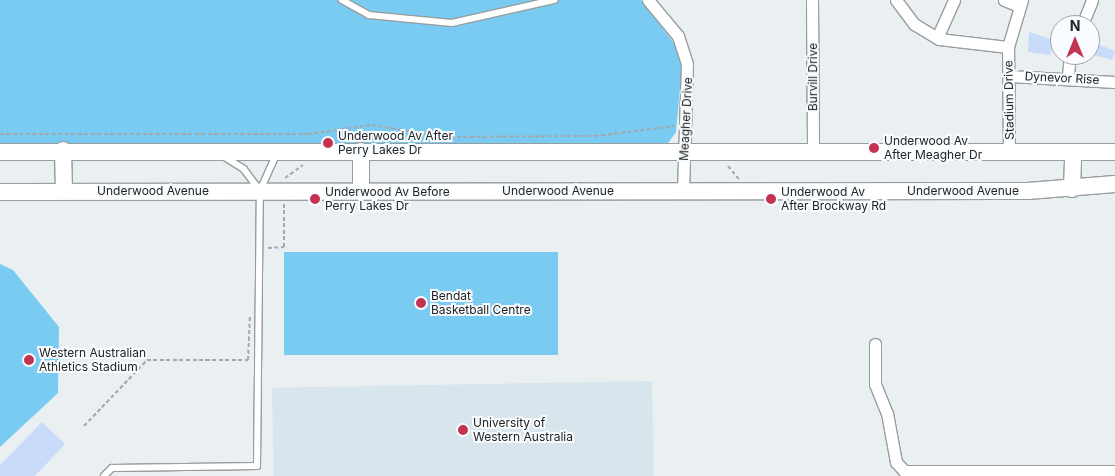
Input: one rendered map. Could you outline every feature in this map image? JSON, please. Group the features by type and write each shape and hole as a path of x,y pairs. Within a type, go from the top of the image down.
{"main road":[{"path":"63,150 64,191"},
{"path":"0,152 63,150 683,154 1009,154 1115,152"},
{"path":"361,151 361,191"},
{"path":"1072,189 1073,153"},
{"name":"Underwood Avenue","path":"0,192 1072,189 1115,184"}],"street":[{"name":"Meagher Drive","path":"648,0 678,36 687,64 683,191"},
{"name":"Burvill Drive","path":"812,0 813,154"},
{"name":"Stadium Drive","path":"896,0 910,20 937,38 953,44 1008,47"},
{"path":"937,38 954,0"},
{"path":"1004,0 1021,3"},
{"path":"1086,15 1092,0"},
{"name":"Stadium Drive","path":"1009,154 1008,47 1021,3"},
{"path":"1068,76 1069,65"},
{"name":"Dynevor Rise","path":"1009,76 1068,76 1114,82"},
{"path":"875,344 876,384 888,413 896,462 904,471 1115,471"}],"lane":[{"path":"342,0 369,15 452,22 554,0"},
{"path":"210,150 244,169 260,191"},
{"path":"104,476 112,468 257,466 260,191 279,150"}],"path":[{"path":"0,134 308,134 372,125 444,137 595,136 641,127 684,126"},
{"path":"718,154 749,190"},
{"path":"285,186 286,176 305,162"},
{"path":"260,248 284,247 284,201"},
{"path":"84,426 147,360 248,360 250,304"}],"shaded area":[{"path":"0,0 641,0 677,47 682,67 676,132 666,146 0,145"},
{"name":"Bendat Basketball Centre","path":"284,252 558,252 558,355 284,355"},
{"name":"Western Australian Athletics Stadium","path":"0,264 13,270 59,327 58,393 0,447"},
{"name":"University of Western Australia","path":"652,381 654,476 274,476 272,388"}],"building":[{"path":"1029,32 1050,39 1050,55 1028,52"},
{"path":"1100,45 1115,51 1112,60 1100,57"},
{"path":"42,422 65,444 35,476 0,476 0,465"}],"place":[{"name":"Underwood Av After Perry Lakes Dr","path":"328,143"},
{"name":"Underwood Av After Meagher Dr","path":"874,148"},
{"name":"Underwood Av Before Perry Lakes Dr","path":"315,199"},
{"name":"Underwood Av After Brockway Rd","path":"771,199"},
{"name":"Bendat Basketball Centre","path":"421,303"},
{"name":"Western Australian Athletics Stadium","path":"29,360"},
{"name":"University of Western Australia","path":"463,430"}]}
